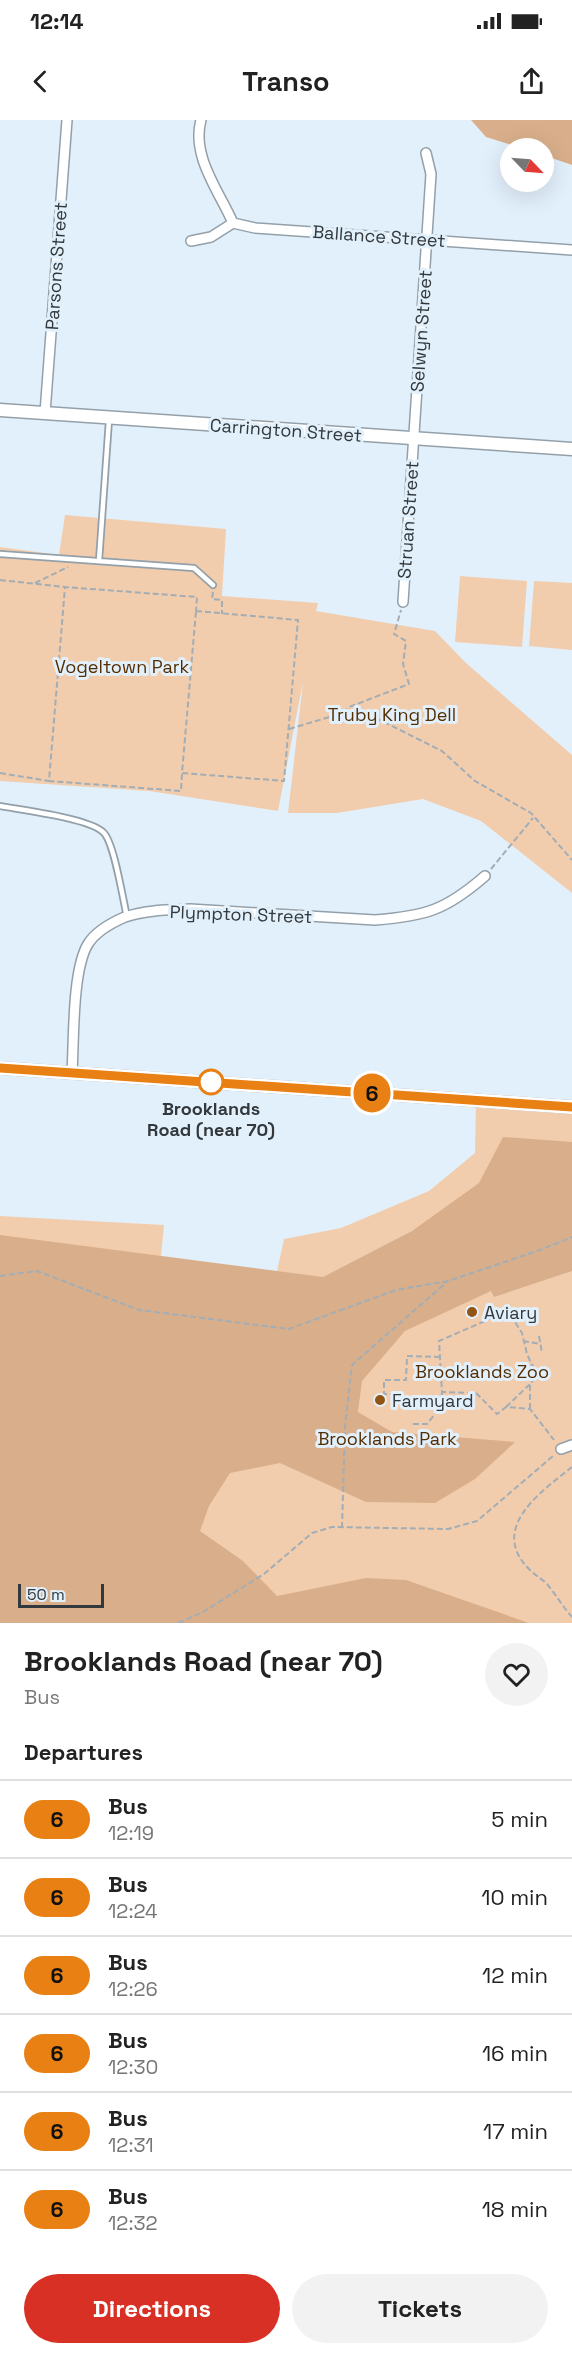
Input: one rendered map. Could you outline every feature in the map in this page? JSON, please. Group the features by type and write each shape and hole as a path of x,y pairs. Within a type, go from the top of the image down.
{"main road":[{"name":"Carrington Street","path":"0,410 572,449"}],"street":[{"name":"Parsons Street","path":"45,413 67,120"},
{"path":"191,241 211,237 233,224 203,161 198,131 201,120"},
{"name":"Selwyn Street","path":"414,439 432,174 426,153"},
{"name":"Ballance Street","path":"233,224 255,228 572,250"},
{"name":"Struan Street","path":"403,602 414,439"},
{"name":"Plympton Street","path":"72,1073 77,991 82,957 88,944 112,923 127,916 159,910 189,909 375,920 399,919 422,915 446,906 465,894 485,876"},
{"path":"0,1068 572,1107"},
{"path":"561,1449 572,1445"}],"lane":[{"path":"99,561 109,417"},
{"path":"0,554 194,568 213,585"},
{"path":"0,806 88,824 105,833 112,849 127,916"}],"path":[{"path":"34,584 84,560"},
{"path":"0,580 197,597 181,791 49,780 0,773"},
{"path":"213,585 212,599 222,600 222,614"},
{"path":"49,780 65,587"},
{"path":"343,713 349,707 409,684 403,664 406,641 394,634 403,602"},
{"path":"182,773 284,781 289,729 298,620 196,612"},
{"path":"289,729 343,713 362,713 378,718 442,751 475,781 534,817 572,860"},
{"path":"485,876 534,817"},
{"path":"0,1276 37,1271 140,1310 289,1329 396,1290 448,1281 572,1237"},
{"path":"342,1528 345,1426 352,1365 448,1281"},
{"path":"413,1424 427,1424 440,1408 442,1392 439,1341 508,1311 522,1332 532,1365 539,1373 497,1414 476,1393 442,1392"},
{"path":"452,1330 450,1331 452,1335"},
{"path":"539,1336 542,1353"},
{"path":"523,1341 541,1344"},
{"path":"441,1357 407,1356 406,1380 384,1380 384,1394 392,1394 392,1401 441,1402"},
{"path":"178,1623 203,1612 264,1574 312,1533 332,1527 448,1529 477,1521 561,1449 530,1409 530,1384"},
{"path":"506,1407 530,1409"},
{"path":"572,1467 521,1512 514,1529 517,1551 528,1569 544,1581 572,1617"}],"green space":[{"path":"471,120 572,120 572,165 554,159 554,138 500,138 500,141 486,137"},
{"name":"Vogeltown Park","path":"65,515 226,529 222,596 318,603 316,611 435,631 466,663 572,755 572,893 481,821 423,799 337,813 288,813 303,682 278,811 149,791 0,781 0,547 59,555"},
{"path":"460,576 527,581 522,647 455,642"},
{"path":"534,581 572,583 572,650 529,646"},
{"name":"Brooklands Park","path":"476,1099 572,1106 572,1623 0,1623 0,1216 164,1225 159,1277 272,1294 284,1239 341,1228 429,1191 475,1153"},
{"name":"Brooklands Park","path":"503,1137 572,1142 572,1271 494,1297 491,1291 405,1331 362,1381 358,1412 392,1432 515,1442 475,1479 435,1503 366,1502 280,1463 230,1473 209,1506 200,1531 243,1561 277,1596 366,1578 406,1580 529,1623 0,1623 0,1235 323,1277 412,1231 479,1183"}],"bus line":[{"name":"6","path":"0,1068 572,1107"}],"place":[{"name":"Brooklands Road (near 70)","path":"211,1082"},
{"name":"Aviary","path":"472,1312"},
{"name":"Farmyard","path":"380,1400"}],"park label":[{"name":"Truby King Dell","path":"392,714"},
{"name":"Brooklands Zoo","path":"482,1371"}]}
